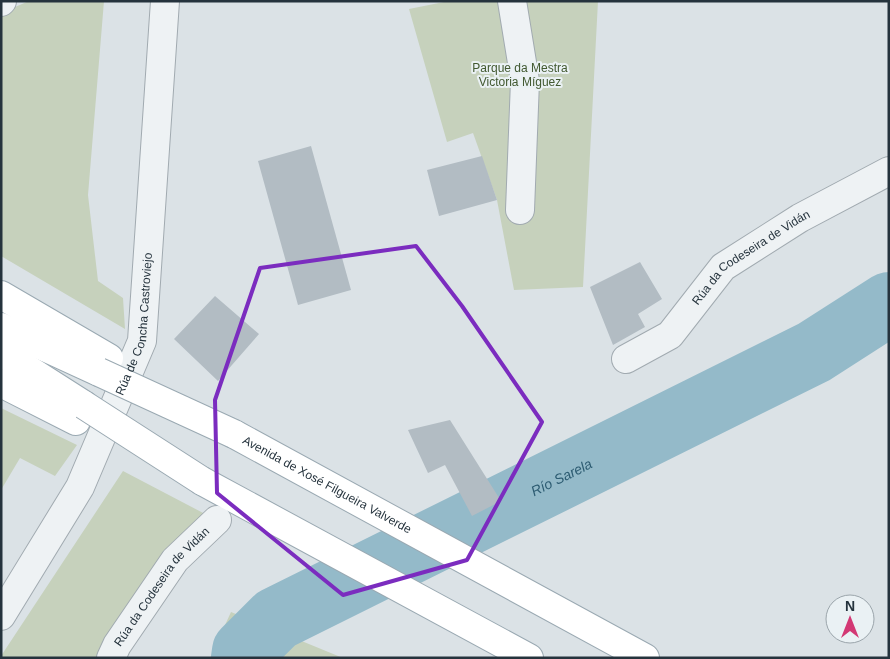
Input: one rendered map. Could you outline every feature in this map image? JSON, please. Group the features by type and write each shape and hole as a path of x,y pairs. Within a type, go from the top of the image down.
{"main road":[{"path":"1,295 104,365"},
{"name":"Avenida de Xosé Filgueira Valverde","path":"1,327 104,365 644,658"},
{"path":"1,352 80,413"},
{"path":"1,383 80,413 529,658"}],"street":[{"name":"Rúa de Concha Castroviejo","path":"1,616 80,487 142,341 165,1"},
{"path":"512,1 525,81 520,210"},
{"name":"Rúa da Codeseira de Vidán","path":"626,358 670,335 723,267 800,218 889,171"},
{"name":"Rúa da Codeseira de Vidán","path":"111,658 117,645 175,560 217,520"}],"highlighted area":[{"path":"416,246 462,306 542,422 467,560 343,595 217,493 215,400 260,268"}],"green space":[{"path":"29,1 104,1 88,195 98,281 123,298 125,329 1,256 1,13"},
{"name":"Parque da Mestra Victoria Míguez","path":"449,1 598,1 583,287 514,290 497,200 473,133 447,142 409,9"},
{"path":"1,408 77,445 55,476 20,458 1,490"},
{"path":"123,471 207,515 100,658 1,658 1,656"},
{"path":"231,612 343,658 210,658"}],"building":[{"path":"311,146 351,290 298,305 258,161"},
{"path":"482,156 497,200 439,216 427,170"},
{"path":"640,262 662,299 638,314 645,327 613,345 590,287"},
{"path":"215,296 259,334 218,381 174,339"},
{"path":"450,420 501,501 472,516 445,465 428,473 408,430"}],"waterway":[{"name":"Río Sarela","path":"243,658 244,651 276,619 814,352 889,304"},
{"name":"Río Sarela","path":"235,658 244,651"}]}
